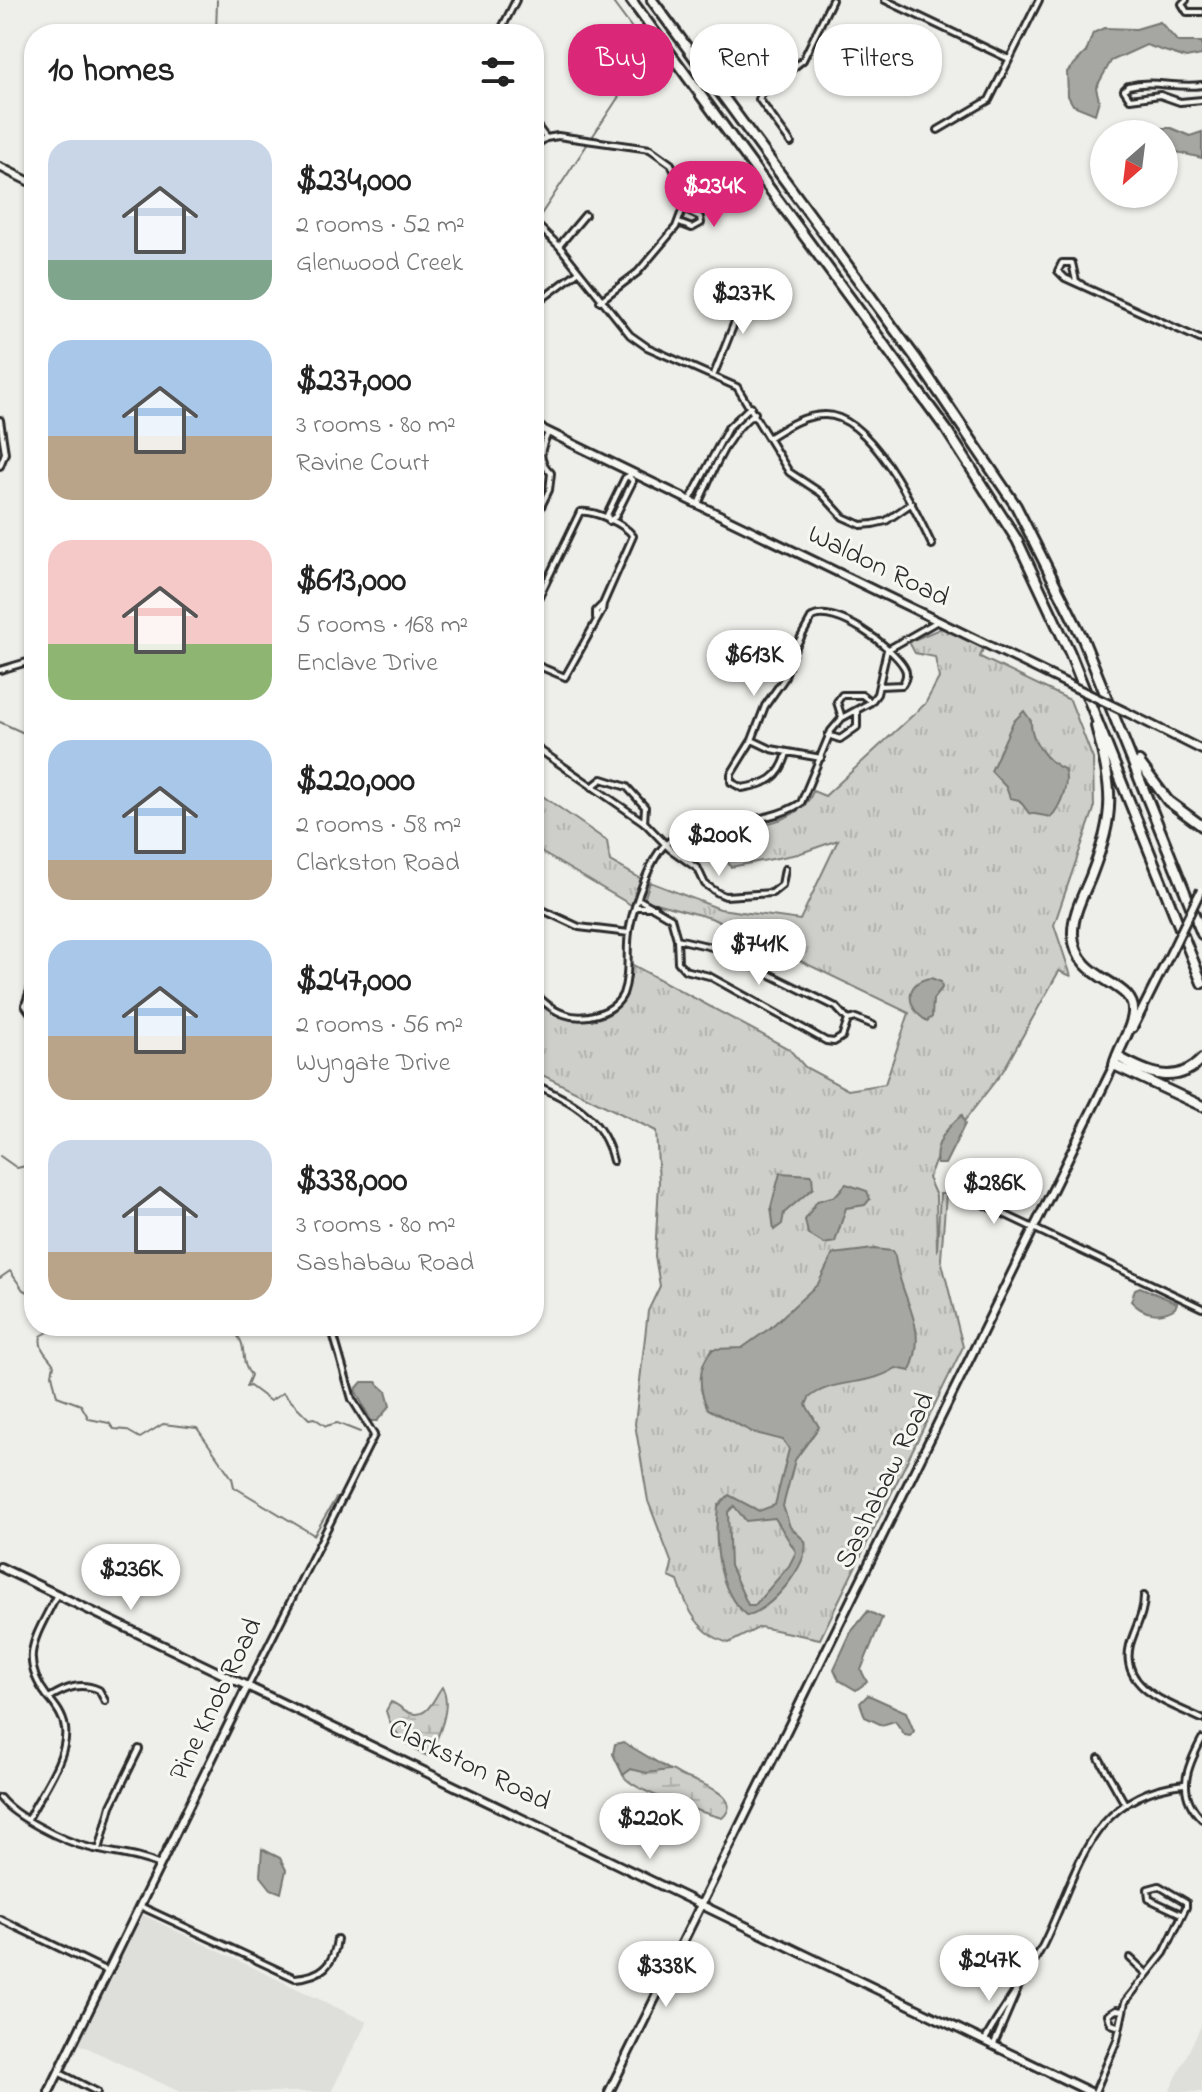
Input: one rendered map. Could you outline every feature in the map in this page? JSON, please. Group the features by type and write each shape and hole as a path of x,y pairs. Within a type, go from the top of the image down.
{"highway":[{"path":"631,0 979,476 1032,567 1202,983"},
{"path":"652,0 915,357 999,478 1065,598 1116,715 1202,934"},
{"path":"1091,707 1107,765 1111,803 1105,838 1076,913 1073,934 1085,966 1123,990 1132,1002 1132,1019 1116,1061"},
{"path":"1116,715 1153,785 1173,806 1202,826"},
{"path":"1196,918 1202,927"},
{"path":"1116,1061 1163,1077 1184,1073 1202,1059"},
{"path":"1116,1061 1202,1106"}],"main road":[{"path":"0,167 24,179"},
{"name":"Waldon Road","path":"544,430 631,475 694,502 1202,750"},
{"name":"Sashabaw Road","path":"609,2092 1202,889"},
{"name":"Clarkston Road","path":"0,1567 1093,2092"},
{"name":"Pine Knob Road","path":"49,2092 248,1685"}],"street":[{"path":"504,24 516,0"},
{"path":"791,143 759,99 803,60 832,0"},
{"path":"885,0 1011,59"},
{"path":"938,130 989,100 1039,0"},
{"path":"1186,0 1182,4 1187,12 1202,12"},
{"path":"1202,85 1184,87 1157,81 1128,86 1124,90 1130,99 1160,95 1180,102 1202,100"},
{"path":"544,135 650,149 671,164 684,191 679,223 638,272 600,301"},
{"path":"679,223 692,228 701,223 700,217 683,209"},
{"path":"559,246 585,215"},
{"path":"544,232 630,335 647,347 714,374 737,387 789,472 821,493 850,522 861,525 886,521 912,503"},
{"path":"1082,285 1076,281 1072,263 1062,263 1060,275 1202,340"},
{"path":"544,298 578,272"},
{"path":"714,374 748,289"},
{"path":"694,502 728,428 751,406"},
{"path":"694,502 743,421 755,413"},
{"path":"768,438 804,418 826,415 842,418 877,450 912,503 932,545"},
{"path":"0,420 5,453 0,466"},
{"path":"544,444 548,432"},
{"path":"714,455 721,459"},
{"path":"544,467 551,473 551,483 544,499"},
{"path":"609,521 607,515 625,478 631,475"},
{"path":"544,586 580,512 590,512 631,532 633,541 565,677 544,668"},
{"path":"787,753 777,777 760,785 738,788 731,782 731,774 752,740 765,706 784,679 794,650 812,617 831,614 863,630 903,665 906,678 896,688 879,686"},
{"path":"544,1001 556,1011 574,1017 590,1016 611,1008 624,987 629,933 637,907 656,855 665,844 690,832 794,808 806,797 828,735 842,718 871,702 879,686 887,650 938,620"},
{"path":"0,670 24,663"},
{"path":"842,718 837,702 842,695 862,695 871,702"},
{"path":"828,735 840,739 857,727 857,710"},
{"path":"752,740 787,753 821,758"},
{"path":"544,753 644,823 698,869 705,884 725,896 772,893 782,885 785,869"},
{"path":"592,787 602,779 632,791 645,807 644,823"},
{"path":"640,899 671,918 677,939 678,962 685,970 709,976 826,1041 834,1042 842,1037 848,1020"},
{"path":"637,907 655,907"},
{"path":"544,911 579,927 629,933"},
{"path":"677,939 716,948 836,1007 848,1020"},
{"path":"848,1020 856,1018 873,1025"},
{"path":"544,1089 589,1114 606,1137 613,1161"},
{"path":"968,1197 1202,1308"},
{"name":"Pine Knob Road","path":"248,1685 374,1435 352,1399 334,1336"},
{"path":"28,1819 64,1745 64,1723 32,1673 30,1656 57,1594"},
{"path":"1144,1596 1143,1614 1129,1651 1133,1677 1152,1694 1202,1719"},
{"path":"49,1698 64,1689 84,1685 99,1690 105,1701"},
{"path":"1202,1739 1190,1761 1184,1784 1190,1805 1202,1819"},
{"path":"99,1850 111,1806 139,1749"},
{"path":"1099,1758 1125,1804"},
{"path":"994,2044 1019,1985 1045,1942 1089,1841 1113,1812 1125,1804 1158,1788 1184,1784"},
{"path":"0,1798 28,1819 75,1843 137,1856 160,1865"},
{"path":"1093,2092 1120,2027 1125,2002 1164,1953 1181,1914 1186,1902 1159,1886 1148,1889 1149,1899 1181,1914"},
{"path":"140,1906 295,1978 326,1968 335,1957 337,1939"},
{"path":"0,1919 107,1971"},
{"path":"1130,1958 1146,1973"},
{"path":"985,2040 1007,1999 1019,1985"},
{"path":"1120,2027 1111,2024 1108,2015 1116,2010 1123,2011"},
{"path":"58,2072 97,2092"}],"shaded area":[{"path":"1160,22 1178,42 1202,42 1202,55 1186,58 1146,45 1111,61 1096,88 1099,100 1095,114 1073,105 1068,96 1067,72 1086,52 1093,33 1104,28 1136,29"},
{"path":"1178,131 1190,136 1202,132 1202,158 1178,152"},
{"path":"1024,711 1031,721 1040,749 1064,769 1066,775 1064,794 1051,817 1029,813 1019,800 1010,798 1006,787 991,771 1013,722"},
{"path":"931,978 941,982 942,988 933,999 932,1017 927,1021 915,1009 911,996 916,984"},
{"path":"962,1115 965,1124 945,1164 937,1164 937,1149 943,1136"},
{"path":"780,1173 812,1175 813,1188 784,1213 782,1224 774,1230 771,1207"},
{"path":"846,1184 867,1191 870,1199 865,1205 846,1208 835,1242 824,1244 808,1234 805,1220 817,1201 835,1196"},
{"path":"874,1249 892,1251 915,1326 915,1354 910,1371 896,1368 874,1378 828,1388 809,1398 806,1405 819,1427 795,1460 783,1506 790,1527 805,1541 805,1550 786,1586 765,1607 746,1615 736,1605 723,1579 717,1549 718,1506 729,1495 759,1511 775,1505 789,1449 783,1440 752,1432 708,1409 702,1394 702,1370 713,1349 742,1348 770,1328 818,1284 833,1254","holes":["734,1506 746,1521 775,1518 796,1552 789,1566 755,1605 748,1605 730,1566 728,1512"]},
{"path":"1140,1287 1177,1303 1175,1308 1158,1314 1141,1309 1131,1301 1135,1289"},
{"path":"362,1382 376,1382 386,1391 390,1406 377,1421 371,1421 355,1390"},
{"path":"868,1611 882,1618 861,1670 867,1682 856,1690 839,1680 834,1669 851,1632"},
{"path":"868,1695 906,1712 914,1731 910,1736 905,1735 895,1721 882,1725 865,1717 860,1703"},
{"path":"623,1742 670,1770 647,1773 631,1769 623,1775 613,1754 615,1744"},
{"path":"262,1849 280,1858 286,1870 281,1893 271,1889 260,1875"},
{"path":"139,1913 367,2022 331,2092 180,2092 75,2042"},
{"path":"1202,2024 1202,2092 1169,2092"}],"green space":[{"path":"944,627 984,646 980,657 1070,700 1093,759 1094,809 1054,925 1071,976 1059,971 1003,1071 938,1155 928,1178 936,1196 937,1252 940,1194 946,1194 941,1259 963,1347 820,1639 760,1627 729,1643 702,1627 690,1611 678,1581 669,1577 672,1564 648,1501 635,1424 648,1311 660,1286 655,1256 659,1182 656,1131 544,1076 544,1005 567,1017 583,1020 612,1013 622,1002 629,986 631,964 789,1049 805,1067 848,1090 885,1084 909,1013 711,918 644,900 650,882 720,909 800,920 838,840 798,854 731,867 708,834 783,819 806,803 813,791 825,796 925,704 939,678 935,657 915,653 909,642"},
{"path":"544,797 607,841 610,861 643,880 633,906 544,854"},
{"path":"442,1687 445,1712 428,1756 402,1739 386,1711 391,1702 408,1712 421,1713 430,1707"},
{"path":"631,1769 673,1771 716,1791 728,1803 728,1810 722,1818 652,1794 623,1775"}],"waterway":[{"path":"216,24 217,0"},
{"path":"544,210 649,51 611,0"},
{"path":"0,722 24,733"},
{"path":"0,1156 17,1168 24,1166"},
{"path":"0,1278 10,1271 24,1290"},
{"path":"41,1336 44,1352 54,1365 52,1374 57,1396 81,1405 89,1419 109,1423 114,1429 126,1430 140,1438 163,1424 197,1428 232,1478 234,1487 314,1535 336,1498"},
{"path":"237,1336 242,1344 246,1368 251,1375 246,1387 250,1386 270,1401 283,1393 309,1419 314,1418 326,1426 337,1423 360,1432"}]}
